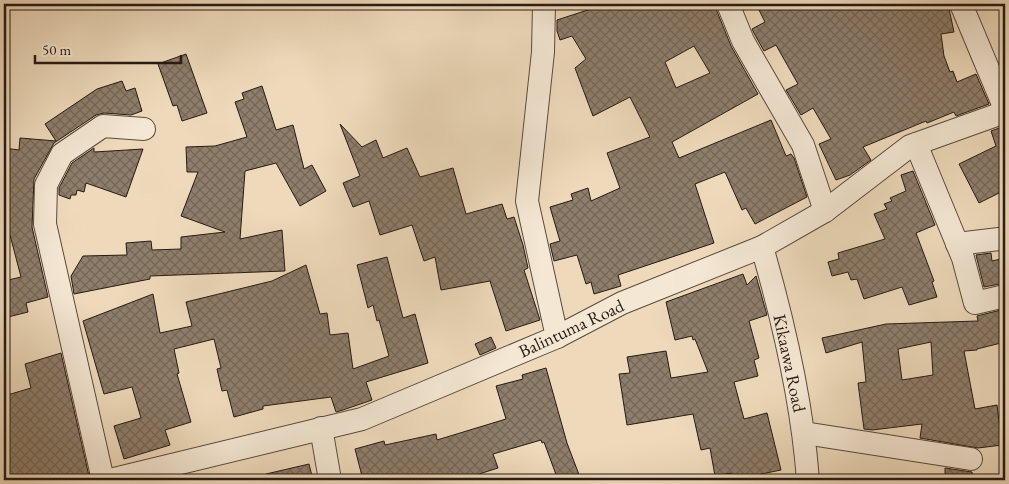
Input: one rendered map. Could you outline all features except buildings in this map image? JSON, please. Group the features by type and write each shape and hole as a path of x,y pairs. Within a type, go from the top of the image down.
{"street":[{"path":"544,4 543,52 527,201 557,337"},
{"path":"728,4 743,40 803,145 825,211"},
{"path":"961,4 1005,110"},
{"name":"Balintuma Road","path":"110,480 362,419 557,337 622,304 762,247 825,211 910,146 1005,110"},
{"path":"103,480 45,224 46,185 62,154 103,126 144,129"},
{"path":"916,144 957,244 975,302 1005,296"},
{"path":"957,244 999,239"},
{"name":"Kikaawa Road","path":"762,247 775,293 804,433 808,480"},
{"path":"321,428 330,480"},
{"path":"804,433 971,459"}]}
